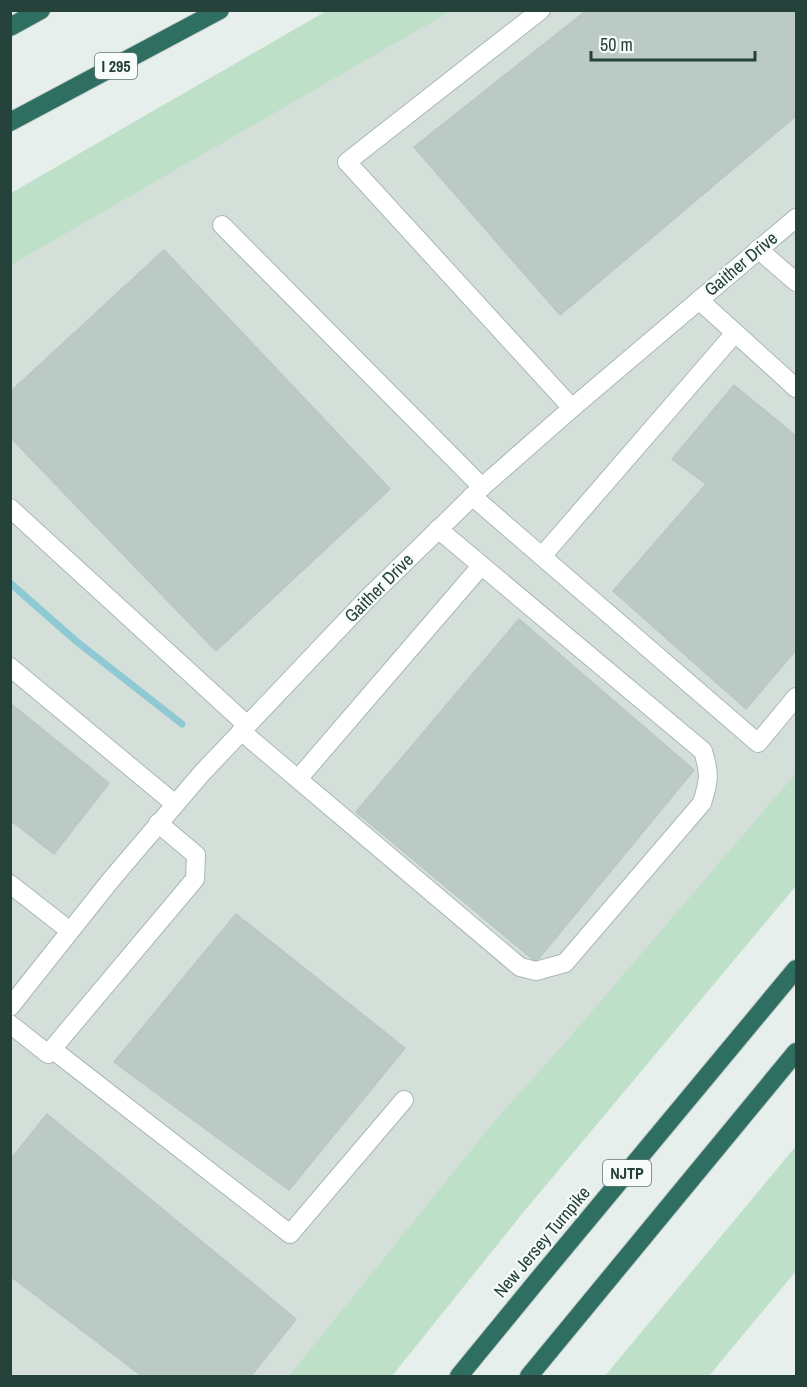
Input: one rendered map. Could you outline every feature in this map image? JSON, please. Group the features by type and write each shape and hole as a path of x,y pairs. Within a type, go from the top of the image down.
{"highway":[{"path":"10,27 41,10"},
{"name":"I 295","path":"10,122 220,10"},
{"name":"New Jersey Turnpike","path":"459,1377 796,969"},
{"name":"NJTP","path":"529,1377 796,1052"}],"street":[{"path":"540,10 347,162 572,408"},
{"name":"Gaither Drive","path":"10,1006 17,985 69,931 158,823 359,607 477,491 796,218"},
{"path":"222,225 477,491 543,555 758,743 796,697"},
{"path":"758,249 796,282"},
{"path":"699,300 796,388"},
{"path":"543,555 735,333"},
{"path":"10,508 298,779 520,967 536,971 565,963 641,875 702,804 709,770 703,751 438,529"},
{"path":"298,779 481,566"},
{"path":"10,667 175,804"},
{"path":"10,1024 48,1054 195,879 196,855 158,823"},
{"path":"10,884 69,931"},
{"path":"52,1049 290,1234 404,1100"}],"shaded area":[{"path":"409,11 796,11 796,774 322,1376 11,1376 11,218"}],"green space":[{"path":"328,10 451,11 11,265 11,193"},
{"path":"796,773 796,886 526,1209 392,1376 289,1376 497,1118 564,1044"},
{"path":"796,1146 796,1271 709,1376 605,1376"}],"building":[{"path":"587,10 796,10 796,116 560,315 414,147"},
{"path":"164,250 390,489 216,651 10,437 10,392"},
{"path":"734,385 796,436 796,650 746,709 613,591 706,484 672,459"},
{"path":"519,619 694,770 536,962 356,812"},
{"path":"10,703 109,783 54,854 10,820"},
{"path":"236,914 405,1048 289,1190 114,1062"},
{"path":"47,1114 296,1319 251,1376 142,1376 10,1276 10,1160"}],"waterway":[{"path":"10,583 76,641 182,724"}]}
